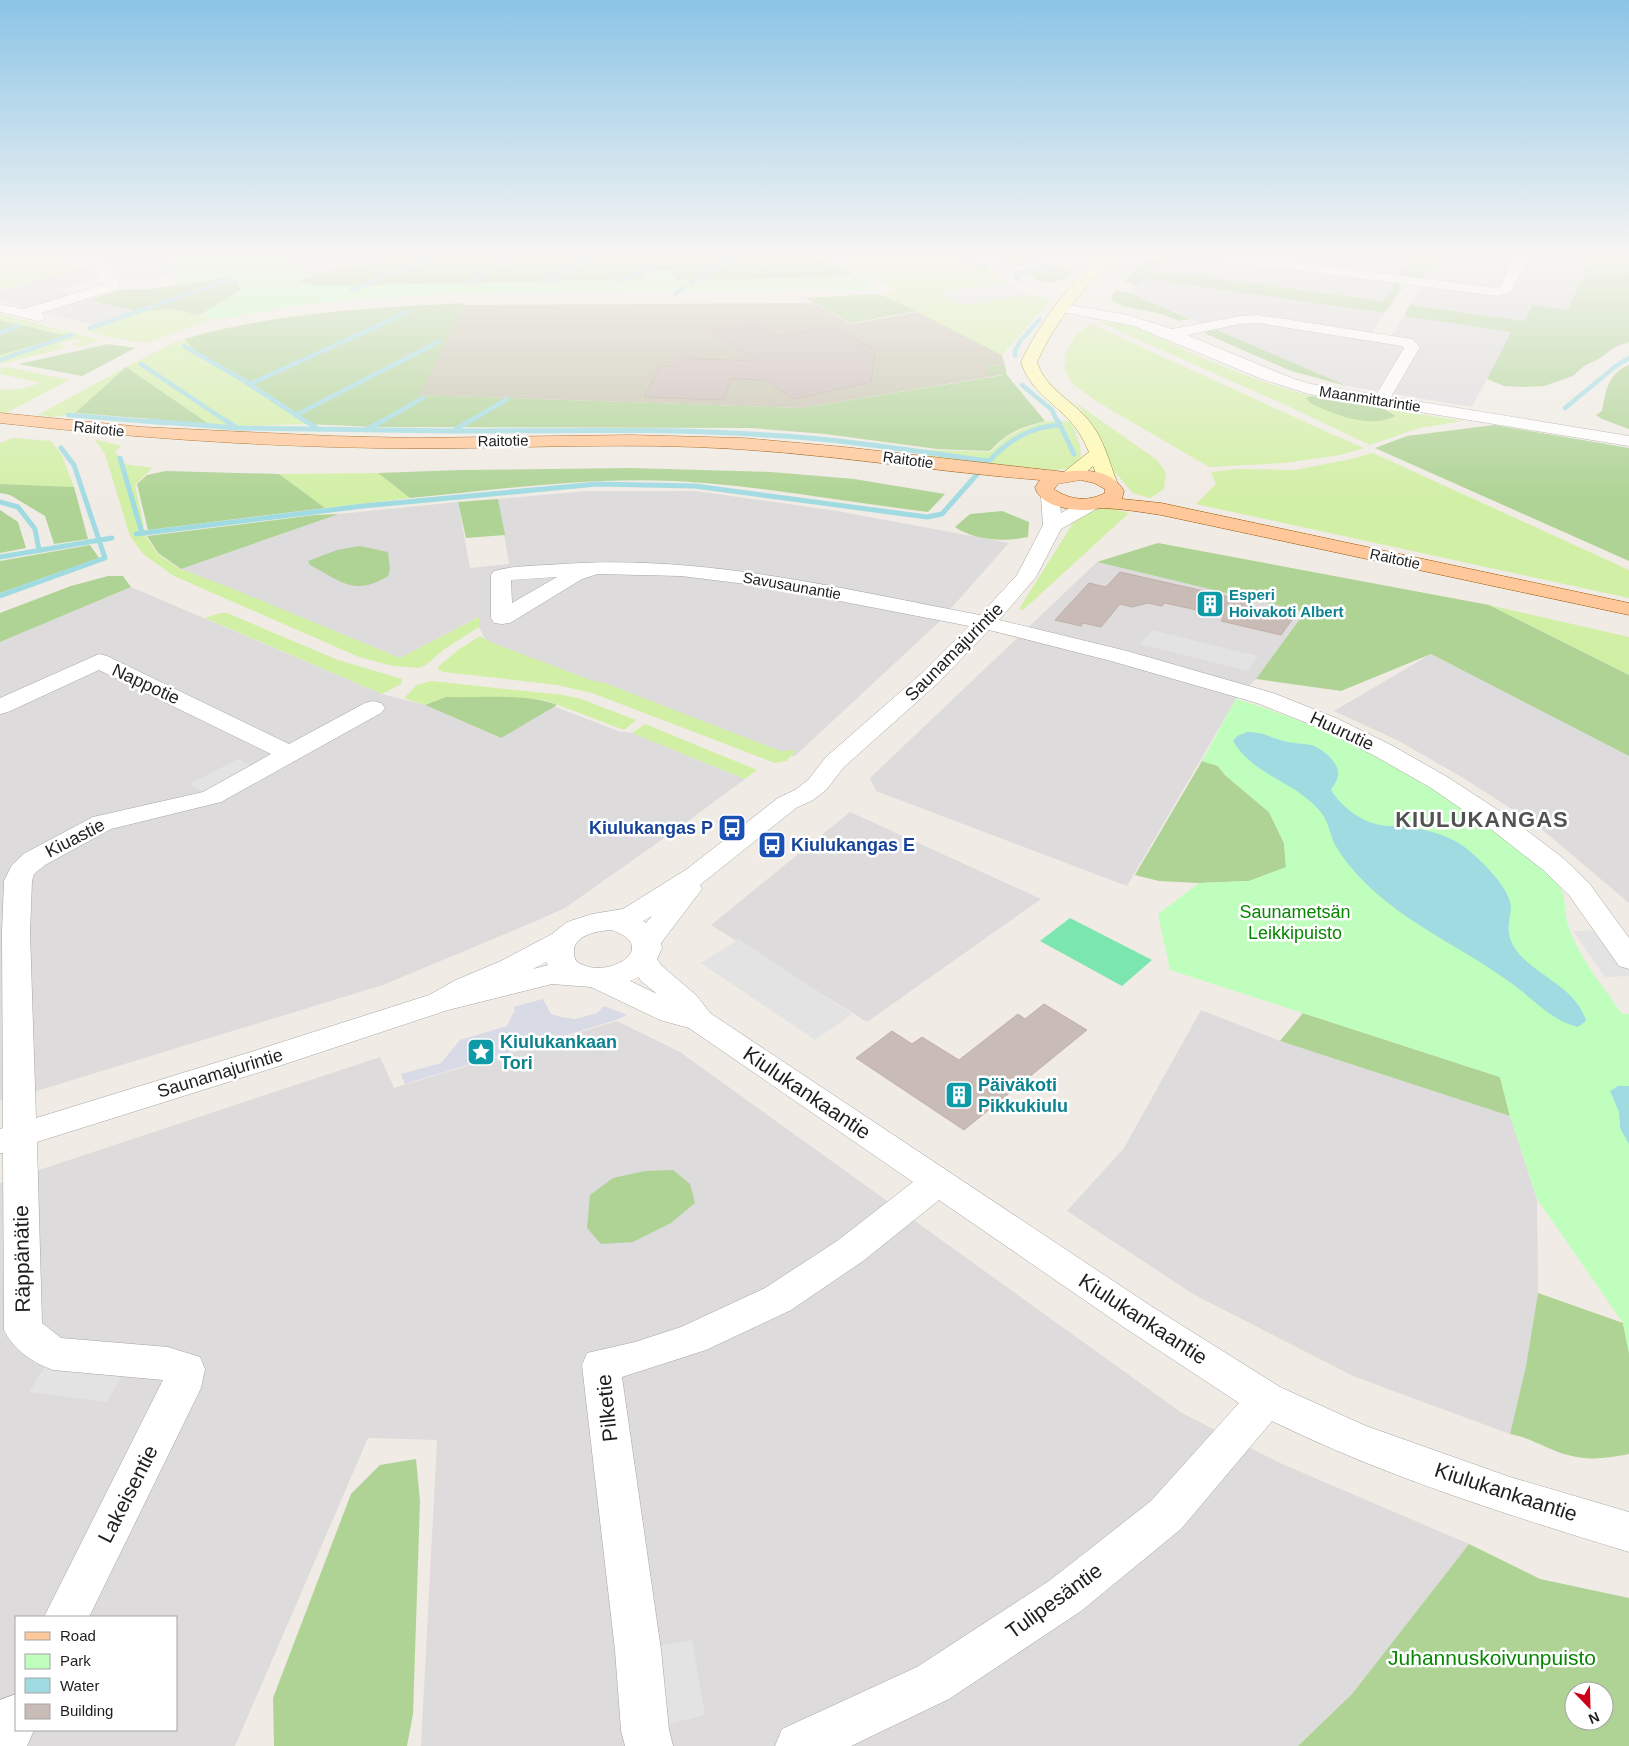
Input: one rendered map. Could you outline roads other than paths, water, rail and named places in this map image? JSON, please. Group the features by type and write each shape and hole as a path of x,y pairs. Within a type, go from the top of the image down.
{"main road":[{"name":"Raitotie","path":"0,418 145,433 263,440 381,443 658,441 762,445 867,454 1006,473 1091,476 1104,495"},
{"name":"Raitotie","path":"1006,473 1068,502 1104,495 1629,609"},
{"path":"1047,491 1052,479 1065,476"}],"street":[{"path":"1043,336 1029,362 1030,371 1042,389 1075,416 1085,427 1098,454 1104,495 1053,525 1047,491"},
{"name":"Maanmittarintie","path":"1177,336 1262,375 1309,389 1629,441"},
{"path":"1371,336 1407,342 1412,347 1380,402"},
{"path":"1065,476 1098,454"},
{"name":"Saunamajurintie","path":"613,921 633,915 697,875 787,803 804,795 817,785 835,762 930,678 986,622 1026,576 1053,525"},
{"name":"Savusaunantie","path":"596,568 681,570 762,580 986,622"},
{"name":"Huurutie","path":"986,622 1119,656 1265,698 1328,723 1384,751 1440,783 1501,824 1553,864 1589,900 1629,959"},
{"name":"Nappotie","path":"0,707 99,661 262,739 291,755"},
{"name":"Kiuastie","path":"10,1138 18,881 22,871 34,859 102,823 212,797 374,708"},
{"name":"Saunamajurintie","path":"645,951 697,875"},
{"path":"613,921 635,928 643,934 645,951 625,974 587,977 565,968 558,960 558,950 562,941 571,932 584,925 613,921"},
{"name":"Saunamajurintie","path":"440,1002 467,987 512,968 562,941"},
{"name":"Kiulukankaantie","path":"645,951 650,973 686,1003 700,1021"},
{"name":"Saunamajurintie","path":"10,1138 440,1002 552,974 587,977"},
{"name":"Kiulukankaantie","path":"587,977 671,1013 700,1021 1138,1317 1266,1399 1334,1432 1363,1443 1510,1496 1629,1532"},
{"name":"Räppänätie","path":"10,1138 23,1330 53,1354 168,1364 186,1369"},
{"name":"Pilketie","path":"649,1746 645,1730 638,1650 600,1366 636,1358 692,1339 778,1300 850,1251 938,1182"},
{"name":"Lakeisentie","path":"67,1616 181,1388 186,1369"},
{"name":"Tulipesäntie","path":"799,1746 933,1683 1065,1596 1166,1515 1266,1399"},
{"path":"2,1746 15,1719"}],"water":[{"path":"1247,732 1262,734 1287,742 1311,745 1324,752 1332,759 1338,772 1337,779 1331,790 1345,806 1363,819 1379,825 1402,826 1441,835 1454,840 1475,856 1492,873 1510,900 1509,933 1511,942 1516,950 1530,965 1576,1001 1586,1021 1578,1027 1560,1020 1494,971 1428,931 1386,901 1345,860 1334,843 1326,821 1318,809 1297,791 1262,770 1241,753 1233,741 1237,736"},
{"path":"1618,1086 1629,1086 1629,1144 1620,1128 1619,1112 1610,1091"}],"waterway":[{"path":"0,360 67,336"},
{"path":"250,384 354,336"},
{"path":"1015,356 1015,351 1021,340"},
{"path":"296,415 440,341"},
{"path":"184,346 243,380 308,423"},
{"path":"1565,408 1616,366 1629,358"},
{"path":"141,364 229,423"},
{"path":"1022,385 1052,410 1058,423"},
{"path":"379,423 423,398"},
{"path":"467,423 507,399"},
{"path":"68,415 166,423"},
{"path":"150,421 237,428"},
{"path":"227,421 237,428"},
{"path":"306,421 318,429"},
{"path":"366,430 382,421"},
{"path":"453,431 469,421"},
{"path":"1058,421 1074,454"},
{"path":"453,431 650,431 767,435 851,442 989,461 1004,447 1021,436 1048,426 1059,425"},
{"path":"237,428 366,430"},
{"path":"366,430 453,431"},
{"path":"61,448 74,465 99,540"},
{"path":"120,458 142,533"},
{"path":"136,534 363,506 597,484 695,486 927,517 942,514 979,472"},
{"path":"0,502 18,507 35,529 39,550"},
{"path":"99,540 112,538"},
{"path":"0,557 99,540"},
{"path":"0,596 105,558 99,540"}],"place":[{"name":"Esperi Hoivakoti Albert","path":"1210,604"},
{"name":"Kiulukangas P","path":"732,828"},
{"name":"Kiulukangas E","path":"772,845"},
{"name":"Kiulukankaan Tori","path":"481,1052"},
{"name":"Päiväkoti Pikkukiulu","path":"959,1095"}],"district":[{"name":"KIULUKANGAS","path":"1482,819"}],"park label":[{"name":"Saunametsän Leikkipuisto","path":"1295,922"},
{"name":"Juhannuskoivunpuisto","path":"1492,1658"}]}
